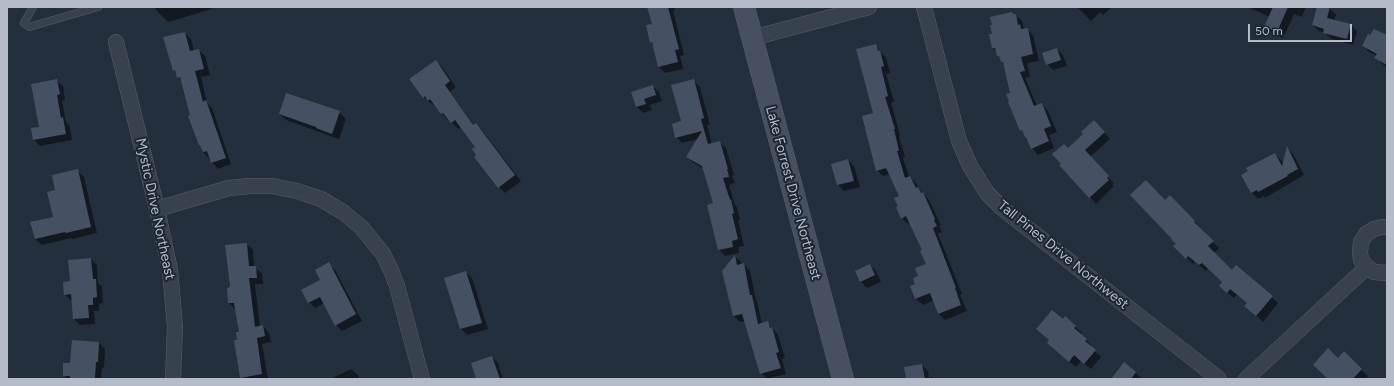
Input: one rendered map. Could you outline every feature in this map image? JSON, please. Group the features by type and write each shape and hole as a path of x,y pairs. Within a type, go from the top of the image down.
{"street":[{"name":"Lake Forrest Drive Northeast","path":"744,7 843,379"},
{"path":"752,38 869,7"},
{"name":"Tall Pines Drive Northwest","path":"924,7 959,141 970,166 987,192 1003,209 1219,379"},
{"name":"Mystic Drive Northeast","path":"116,42 157,209 170,270 175,327 173,379"},
{"path":"157,209 229,188 272,186 297,191 321,199 343,212 362,228 383,254 391,270 398,286 422,379"},
{"path":"1387,228 1382,227 1374,229 1366,234 1361,242 1360,252 1361,260 1367,267 1374,272 1387,273"},
{"path":"1246,379 1367,267"}],"lane":[{"path":"33,7 24,23 29,27 98,7"}],"building":[{"path":"647,7 668,7 679,49 675,50 678,62 658,67 646,25 652,24"},
{"path":"1273,7 1288,7 1277,32 1264,27"},
{"path":"1317,7 1330,7 1327,18 1351,24 1347,39 1323,33 1324,29 1312,25"},
{"path":"1012,12 1013,14 1016,14 1018,25 1020,24 1021,29 1028,28 1033,54 1021,57 1025,71 1020,72 1034,106 1042,103 1051,126 1044,129 1049,141 1031,149 1022,130 1020,131 1008,102 1009,101 1006,94 1010,93 1003,62 1001,62 999,56 997,56 995,48 992,48 989,34 992,34 990,17"},
{"path":"1374,29 1387,35 1387,65 1374,58 1377,54 1362,46 1368,34 1370,35"},
{"path":"185,32 190,51 199,49 204,69 195,71 203,102 206,100 226,158 211,163 207,151 203,152 199,145 188,116 190,115 180,77 177,78 175,70 173,71 163,37"},
{"path":"876,44 878,51 880,50 884,66 881,67 888,96 885,97 895,129 899,151 897,151 905,178 910,176 916,188 918,187 921,193 923,192 935,219 934,220 937,226 933,228 961,305 938,314 930,293 915,299 910,286 915,284 913,278 918,276 915,268 926,264 920,251 922,250 906,216 901,219 896,207 898,206 894,198 899,196 886,168 876,171 862,116 873,113 856,49"},
{"path":"1057,48 1061,60 1046,65 1042,53"},
{"path":"436,60 450,81 445,85 473,125 476,123 515,175 498,188 474,157 476,155 472,149 475,147 455,120 451,123 443,113 441,114 430,99 428,101 425,96 423,98 409,79"},
{"path":"57,79 60,94 57,95 61,118 63,117 66,134 33,140 31,128 39,127 31,84"},
{"path":"694,79 704,118 701,119 708,144 720,141 728,169 729,177 723,178 730,200 731,199 734,213 732,214 738,239 732,241 733,247 718,250 707,205 713,203 702,166 686,157 702,131 675,138 672,124 681,121 671,85"},
{"path":"653,85 656,95 644,99 646,104 636,107 631,92"},
{"path":"286,93 340,111 332,134 279,114"},
{"path":"1094,120 1105,132 1085,150 1109,176 1107,178 1109,180 1089,198 1059,165 1061,164 1052,154 1064,144 1068,148 1083,134 1081,132"},
{"path":"1287,146 1298,169 1258,192 1257,190 1251,193 1241,175 1248,171 1246,168 1275,153 1282,166"},
{"path":"848,159 854,181 837,185 831,164"},
{"path":"78,169 91,227 35,239 30,222 53,217 47,192 55,190 52,175"},
{"path":"1146,180 1165,200 1170,195 1195,221 1194,222 1214,241 1208,246 1232,270 1236,265 1273,296 1256,316 1244,306 1247,303 1230,289 1227,293 1219,286 1222,282 1202,263 1199,265 1188,256 1186,259 1173,246 1176,244 1172,239 1130,195"},
{"path":"247,243 249,266 256,266 257,278 249,278 255,327 263,325 265,336 257,338 262,374 240,378 234,340 237,340 236,332 239,332 234,303 228,303 227,288 230,287 225,245"},
{"path":"735,255 737,265 744,263 750,295 752,295 758,324 768,321 770,328 772,327 779,352 776,353 781,368 760,374 742,314 733,316 722,271"},
{"path":"91,258 93,279 96,279 97,297 93,298 93,305 88,305 89,318 73,319 71,294 64,295 63,282 70,281 68,260"},
{"path":"329,262 356,314 335,326 320,297 308,303 301,290 320,280 315,270"},
{"path":"870,264 875,275 860,282 855,271"},
{"path":"466,271 482,323 460,329 444,278"},
{"path":"1052,310 1063,319 1065,316 1076,326 1074,328 1087,339 1085,341 1096,350 1084,364 1074,355 1069,362 1047,343 1049,340 1036,329"},
{"path":"72,340 99,342 98,362 96,362 94,379 70,379 70,376 63,376 63,363 70,363"},
{"path":"1328,348 1338,358 1344,351 1362,369 1353,379 1328,379 1313,365"},
{"path":"492,356 500,379 476,379 471,363"},
{"path":"1124,362 1136,372 1131,379 1111,379"},
{"path":"922,364 925,379 906,379 904,367"}]}
